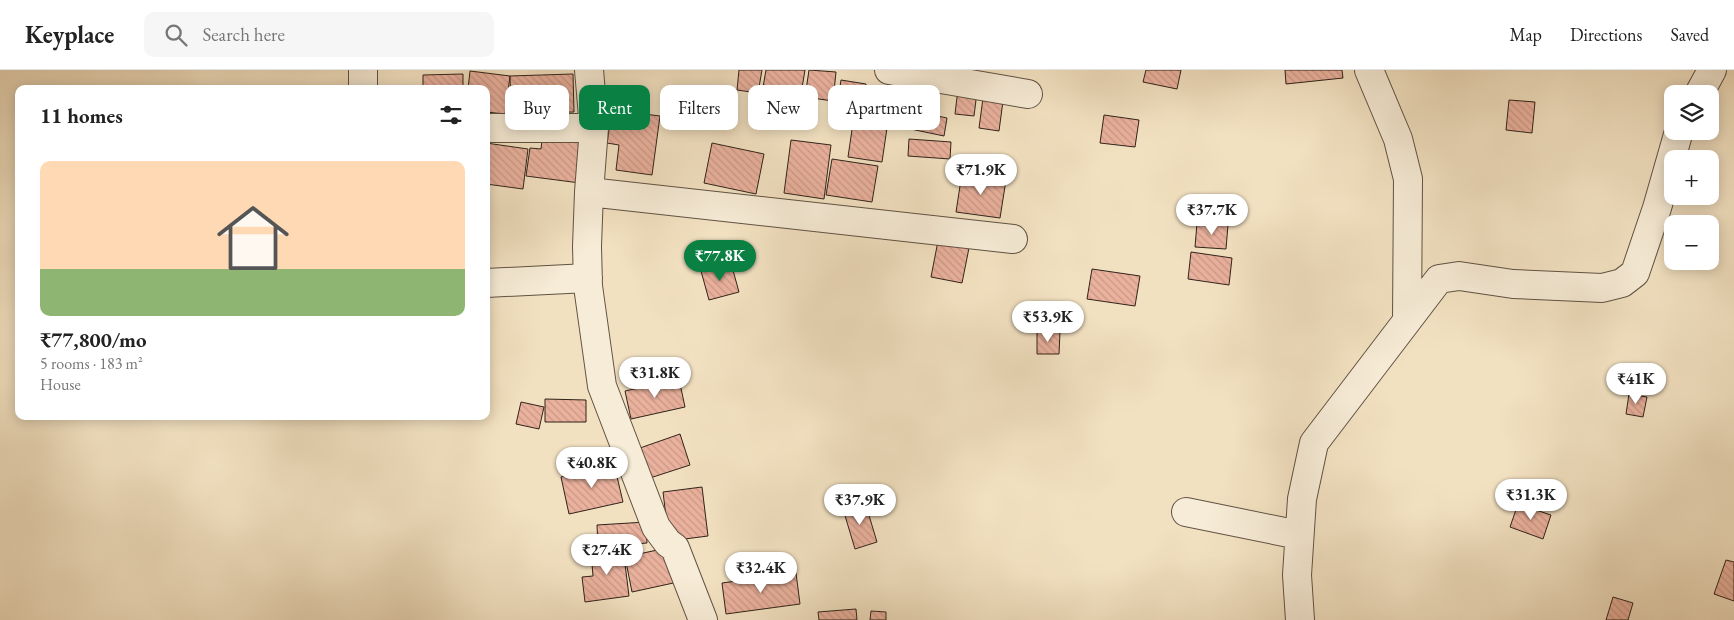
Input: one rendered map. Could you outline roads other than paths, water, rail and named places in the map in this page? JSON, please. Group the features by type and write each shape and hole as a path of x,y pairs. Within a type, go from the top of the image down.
{"street":[{"path":"363,70 363,85"},
{"path":"589,70 590,85"},
{"path":"890,70 1028,94"},
{"path":"1369,70 1398,139 1408,179 1407,320"},
{"path":"1704,85 1712,70"},
{"path":"490,128 579,128"},
{"path":"594,130 589,192 588,278 602,386 656,527 668,543 675,548 703,620"},
{"path":"1300,620 1297,575 1299,535 1302,499 1314,443 1439,279 1459,276 1513,284 1602,288 1622,284 1635,273 1657,208 1676,140"},
{"path":"589,192 1013,239"},
{"path":"490,283 588,278"},
{"path":"1186,512 1299,535"}]}
